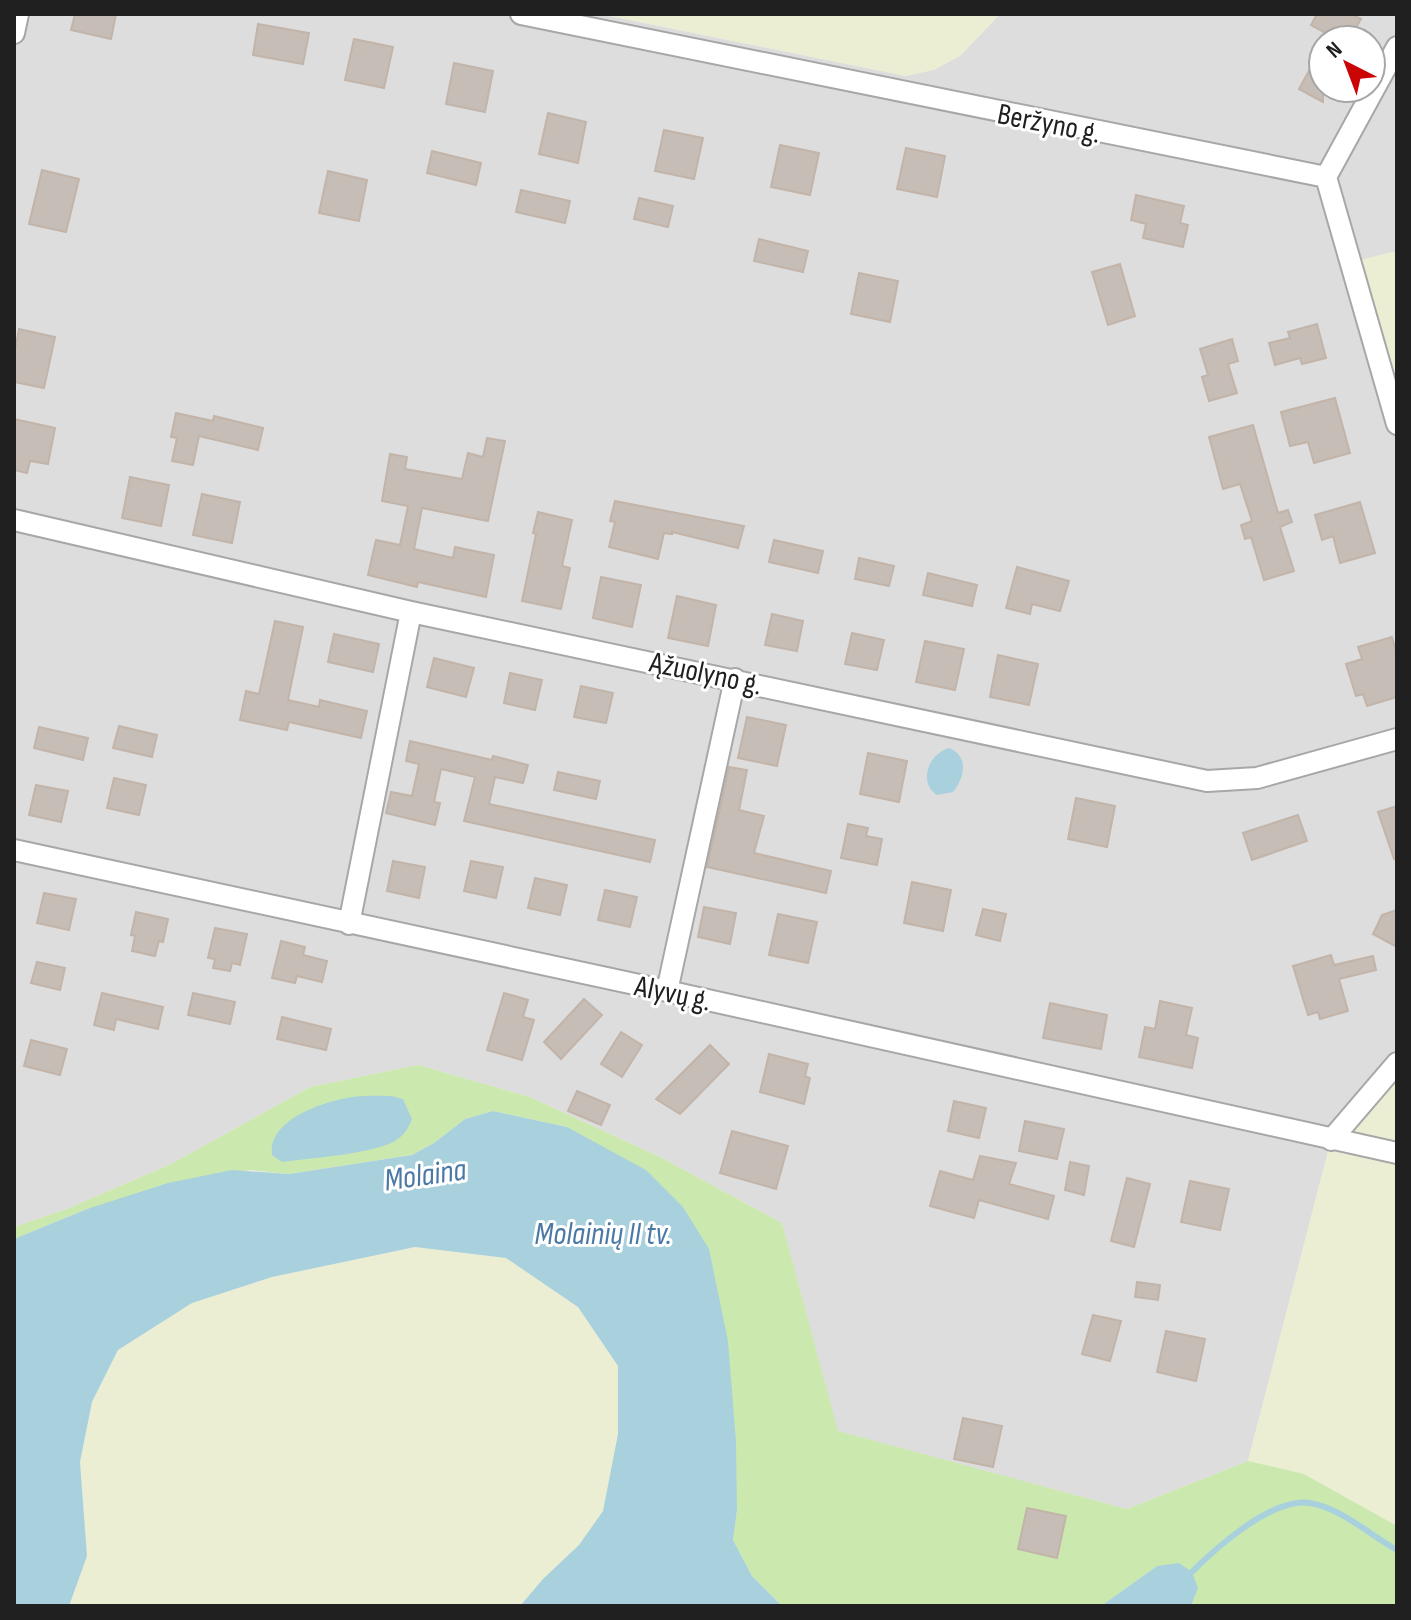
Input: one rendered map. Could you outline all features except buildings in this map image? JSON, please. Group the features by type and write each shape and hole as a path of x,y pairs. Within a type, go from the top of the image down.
{"street":[{"path":"14,33 18,14"},
{"name":"Beržyno g.","path":"521,14 1326,177"},
{"path":"1397,47 1326,177 1397,424"},
{"name":"Ąžuolyno g.","path":"14,520 411,612 1207,781 1257,778 1397,739"},
{"path":"349,924 411,612"},
{"path":"667,991 735,679"},
{"name":"Alyvų g.","path":"14,850 1397,1153"},
{"path":"1331,1140 1397,1063"}],"shaded area":[{"path":"14,14 600,14 906,76 960,56 1000,14 1397,14 1397,251 1353,262 1397,424 1397,1063 1331,1140 1248,1461 1127,1509 837,1431 782,1223 662,1158 530,1097 418,1065 310,1087 171,1164 67,1209 14,1227"}],"green space":[{"path":"600,14 1000,14 960,56 934,70 906,76"},
{"path":"1397,251 1397,424 1352,262"},
{"path":"1397,1063 1397,1526 1304,1474 1248,1461 1331,1140"},
{"path":"418,1065 530,1097 662,1158 782,1223 838,1431 1127,1509 1248,1461 1304,1474 1397,1526 1397,1606 1191,1606 1198,1587 1157,1566 1101,1606 782,1606 752,1576 733,1540 737,1510 567,1127 493,1111 465,1119 434,1143 412,1155 289,1174 250,1170 87,1209 14,1239 14,1227 67,1209 171,1164 310,1087"},
{"path":"415,1247 506,1258 578,1307 618,1366 618,1434 603,1511 579,1545 520,1606 69,1606 87,1556 80,1462 92,1402 118,1350 192,1303 272,1277"}],"water":[{"path":"949,748 960,756 962,774 953,792 937,795 928,783 928,769 936,756"},
{"path":"392,1096 403,1099 412,1119 403,1135 388,1144 360,1152 282,1162 272,1155 278,1132 310,1109 352,1097"},
{"name":"Molainių II tv.","path":"493,1111 567,1127 646,1170 683,1207 709,1249 728,1341 736,1442 737,1510 733,1540 752,1576 782,1606 520,1606 579,1545 603,1511 618,1434 618,1366 578,1307 506,1258 415,1247 272,1277 192,1303 118,1350 92,1402 80,1462 87,1556 69,1606 14,1606 14,1239 87,1209 168,1183 232,1170 289,1174 412,1155 434,1143 465,1119"},
{"path":"1179,1563 1192,1572 1198,1588 1191,1606 1101,1606 1157,1566"}],"waterway":[{"path":"1186,1578 1243,1528 1278,1508 1295,1503 1310,1503 1333,1510 1397,1550"}],"water label":[{"name":"Molaina","path":"425,1174"}]}
